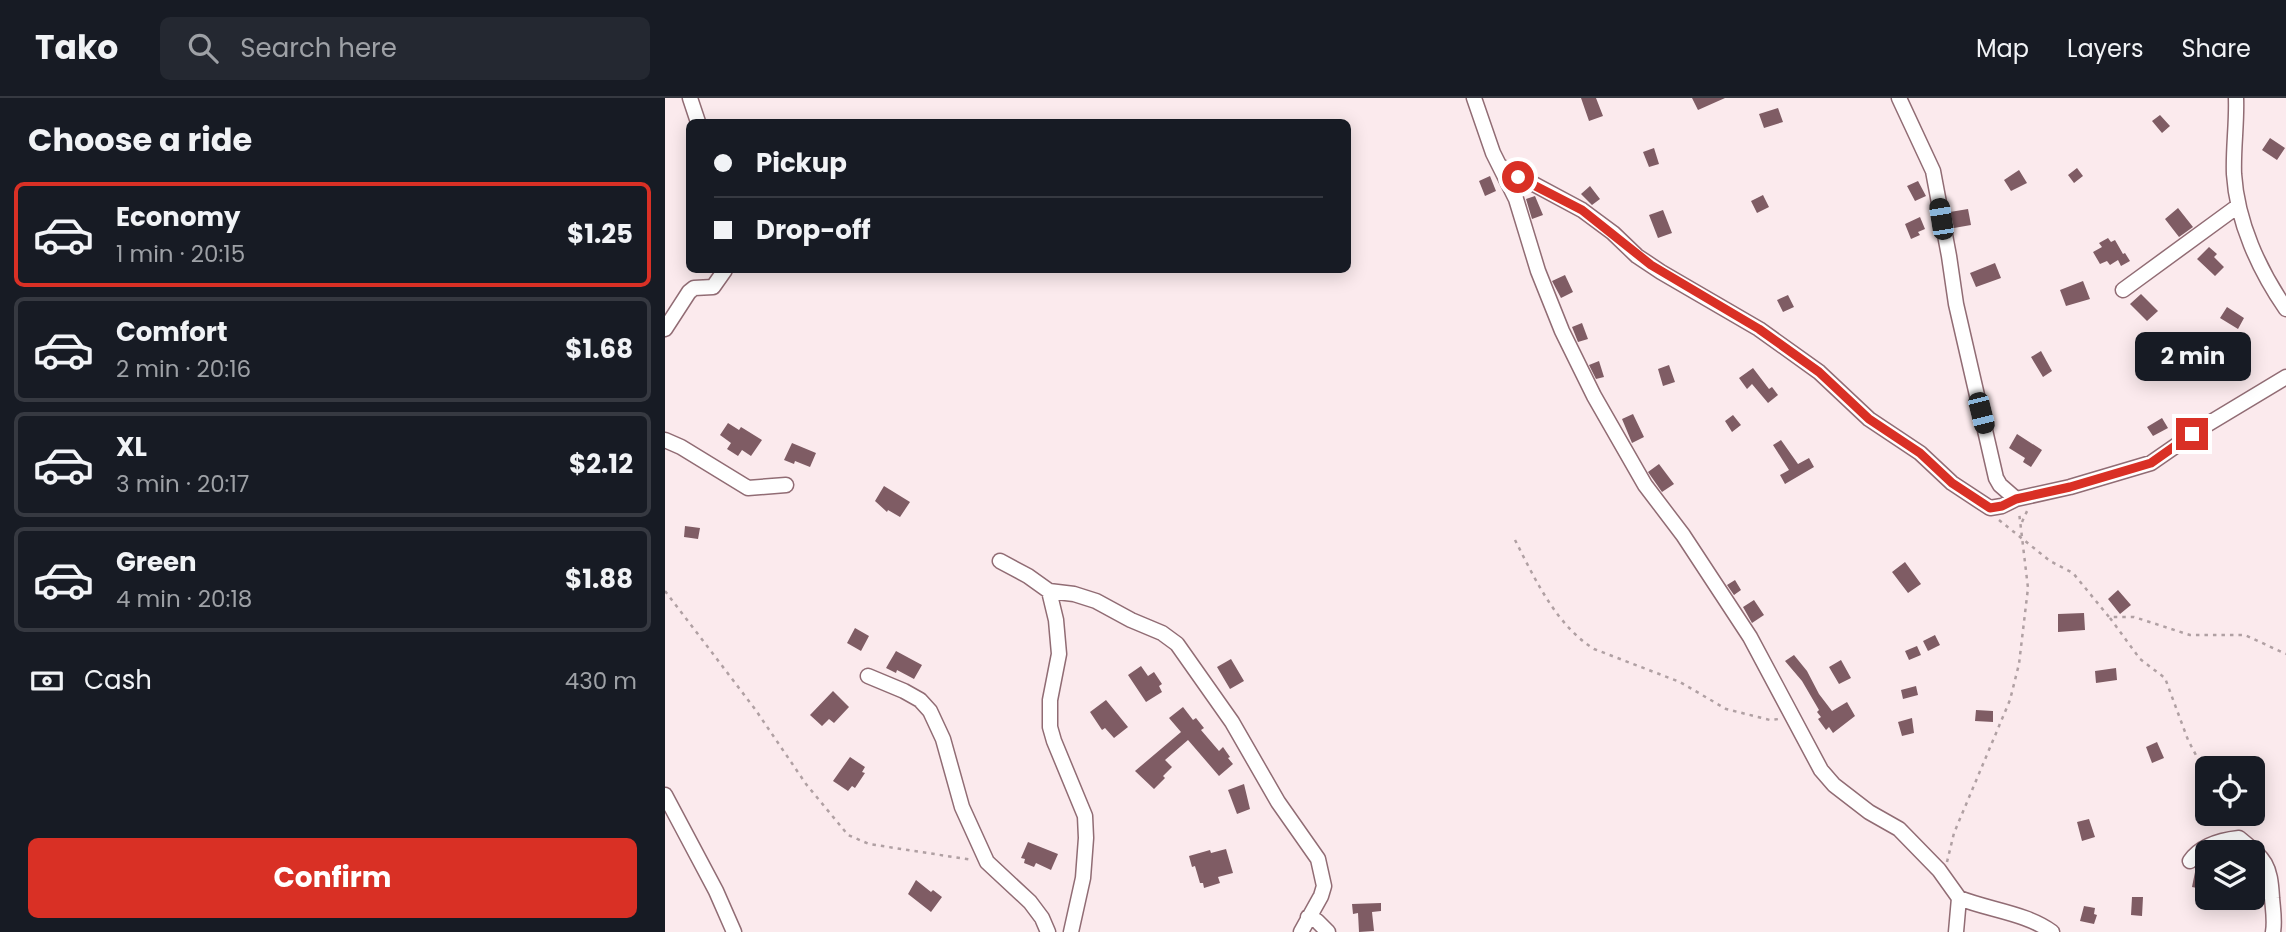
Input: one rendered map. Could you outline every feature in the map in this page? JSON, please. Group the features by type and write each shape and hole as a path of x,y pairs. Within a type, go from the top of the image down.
{"street":[{"path":"690,98 697,119"},
{"path":"1474,98 1479,118 1515,199 1538,271 1562,331 1594,396 1645,485 1683,535 1750,637 1815,761 1829,780 1878,818 1899,829 1947,880 1959,898 2035,922 2052,932"},
{"path":"1899,98 1933,171 1956,304 1996,478 2016,499"},
{"path":"2236,98 2234,171 2238,206 2256,255 2286,309"},
{"path":"1500,166 1582,210 1651,265 1759,329 1819,372 1869,419 1920,453 1952,483 1990,508 2151,463 2203,427 2286,377"},
{"path":"2123,290 2238,206"},
{"path":"665,329 689,292 694,288 713,287 723,273"},
{"path":"665,440 748,488 786,485"},
{"path":"1000,561 1049,591 1084,596 1096,601 1172,639 1183,651 1232,722 1278,802 1318,859 1324,886 1301,932"},
{"path":"1049,591 1056,620 1059,654 1050,700 1051,727 1054,741 1085,816 1086,827 1083,878 1071,932"},
{"path":"868,676 920,700 930,712 943,739 962,807 987,862 1030,902 1048,932"},
{"path":"665,795 716,891 734,932"},
{"path":"2190,861 2195,853 2221,840 2239,838 2251,847 2261,857 2271,875 2273,932"},
{"path":"1956,932 1959,898"},
{"path":"1308,917 1317,921 1328,932"}],"path":[{"path":"1947,880 1948,853 1954,833 2010,700 2019,664 2028,588 2021,537 2022,525 2016,499"},
{"path":"1990,508 2001,523 2050,561 2073,573 2140,659 2165,678 2187,740 2196,756"},
{"path":"1515,540 1546,597 1583,642 1594,649 1680,682 1726,709 1770,720 1793,718"},
{"path":"665,591 755,709 806,784 848,835 869,844 987,862"},
{"path":"2109,617 2134,617 2190,635 2245,635 2286,654"}],"building":[{"path":"1581,98 1596,98 1603,116 1589,121"},
{"path":"1692,98 1725,98 1698,110"},
{"path":"1778,108 1783,122 1764,128 1759,114"},
{"path":"2160,115 2170,126 2162,133 2152,121"},
{"path":"2270,138 2285,148 2277,160 2262,150"},
{"path":"1654,148 1659,164 1649,167 1643,152"},
{"path":"2077,168 2083,176 2074,183 2068,175"},
{"path":"2019,170 2027,183 2011,191 2004,180"},
{"path":"1490,176 1496,191 1485,196 1479,181"},
{"path":"1918,181 1926,196 1915,201 1907,186"},
{"path":"1590,186 1600,199 1592,205 1581,194"},
{"path":"1763,195 1769,207 1757,213 1751,201"},
{"path":"1535,196 1543,215 1532,219 1526,199"},
{"path":"2178,208 2193,227 2179,237 2165,219"},
{"path":"1968,209 1971,225 1954,228 1950,212"},
{"path":"1663,210 1672,233 1658,238 1649,215"},
{"path":"1920,217 1925,229 1911,239 1905,224"},
{"path":"2108,238 2111,242 2115,240 2130,261 2121,266 2118,260 2110,265 2107,261 2100,264 2093,252 2102,247 2099,243"},
{"path":"2209,247 2217,254 2214,257 2224,267 2215,276 2197,259"},
{"path":"1995,263 2001,278 1976,287 1970,273"},
{"path":"1565,275 1573,292 1561,298 1552,281"},
{"path":"2083,281 2090,299 2066,306 2060,290"},
{"path":"2141,294 2158,311 2147,321 2130,304"},
{"path":"1788,295 1794,307 1783,312 1777,300"},
{"path":"2227,307 2244,318 2238,329 2220,318"},
{"path":"1582,323 1588,339 1578,342 1572,327"},
{"path":"2041,351 2052,371 2043,377 2031,357"},
{"path":"1599,361 1604,377 1596,379 1589,365"},
{"path":"1669,365 1675,382 1663,386 1658,369"},
{"path":"1753,368 1769,389 1772,387 1778,395 1768,403 1752,384 1747,389 1739,378"},
{"path":"1633,414 1644,437 1632,443 1622,419"},
{"path":"1733,415 1741,425 1732,432 1725,421"},
{"path":"2162,418 2168,428 2153,436 2147,427"},
{"path":"728,423 739,430 741,427 762,440 751,456 742,450 738,456 727,449 731,443 720,435"},
{"path":"2017,434 2042,450 2031,467 2023,462 2025,458 2009,448"},
{"path":"1781,440 1798,464 1809,458 1814,467 1785,484 1780,475 1789,470 1773,445"},
{"path":"792,443 816,453 810,467 784,460"},
{"path":"1659,464 1674,484 1662,492 1648,472"},
{"path":"884,486 910,502 900,517 888,510 887,512 875,501"},
{"path":"685,526 700,528 698,539 684,537"},
{"path":"1905,562 1921,584 1908,593 1892,572"},
{"path":"1735,580 1741,590 1734,595 1727,585"},
{"path":"2118,590 2131,605 2120,614 2108,599"},
{"path":"1754,600 1764,615 1752,623 1743,607"},
{"path":"2084,613 2085,630 2058,632 2058,614"},
{"path":"855,628 869,636 861,651 847,643"},
{"path":"1935,635 1940,645 1928,651 1923,641"},
{"path":"1917,646 1921,655 1909,660 1905,651"},
{"path":"896,651 922,665 914,679 897,670 896,673 886,668"},
{"path":"1794,655 1832,711 1847,702 1855,716 1833,733 1829,727 1826,730 1818,719 1821,717 1817,712 1819,710 1802,681 1785,661"},
{"path":"1231,659 1244,681 1230,689 1217,667"},
{"path":"1841,660 1851,678 1839,684 1829,667"},
{"path":"1141,666 1148,676 1154,672 1162,684 1159,686 1162,692 1146,702 1128,675"},
{"path":"2116,668 2117,680 2096,683 2095,671"},
{"path":"1916,686 1918,695 1903,699 1901,690"},
{"path":"833,691 849,707 834,723 829,719 822,726 810,715"},
{"path":"1106,700 1128,727 1114,738 1105,728 1102,730 1090,712"},
{"path":"1183,707 1193,720 1196,718 1204,728 1201,730 1219,751 1223,747 1233,764 1219,776 1188,740 1165,760 1172,767 1154,789 1135,771 1181,732 1169,718"},
{"path":"1976,710 1993,711 1993,722 1975,721"},
{"path":"1912,718 1914,733 1902,736 1898,722"},
{"path":"2157,742 2164,758 2152,763 2146,747"},
{"path":"850,757 865,767 862,772 865,773 855,788 852,786 848,791 833,781"},
{"path":"1244,784 1250,809 1237,814 1228,790"},
{"path":"2089,819 2095,837 2082,841 2077,822"},
{"path":"1028,842 1058,854 1051,870 1036,863 1034,867 1024,863 1025,859 1021,858"},
{"path":"1226,849 1233,873 1218,877 1220,883 1204,888 1189,856"},
{"path":"916,880 942,897 931,912 908,894"},
{"path":"2132,897 2143,897 2142,916 2131,915"},
{"path":"1381,903 1381,911 1372,912 1374,931 1359,932 1358,913 1353,914 1352,904"},
{"path":"2084,906 2095,908 2094,914 2097,915 2094,924 2080,921"}],"route":[{"path":"1518,177 1582,210 1613,233 1637,256 1759,329 1819,372 1869,419 1920,453 1943,476 1990,508 2151,463 2192,434"}]}
